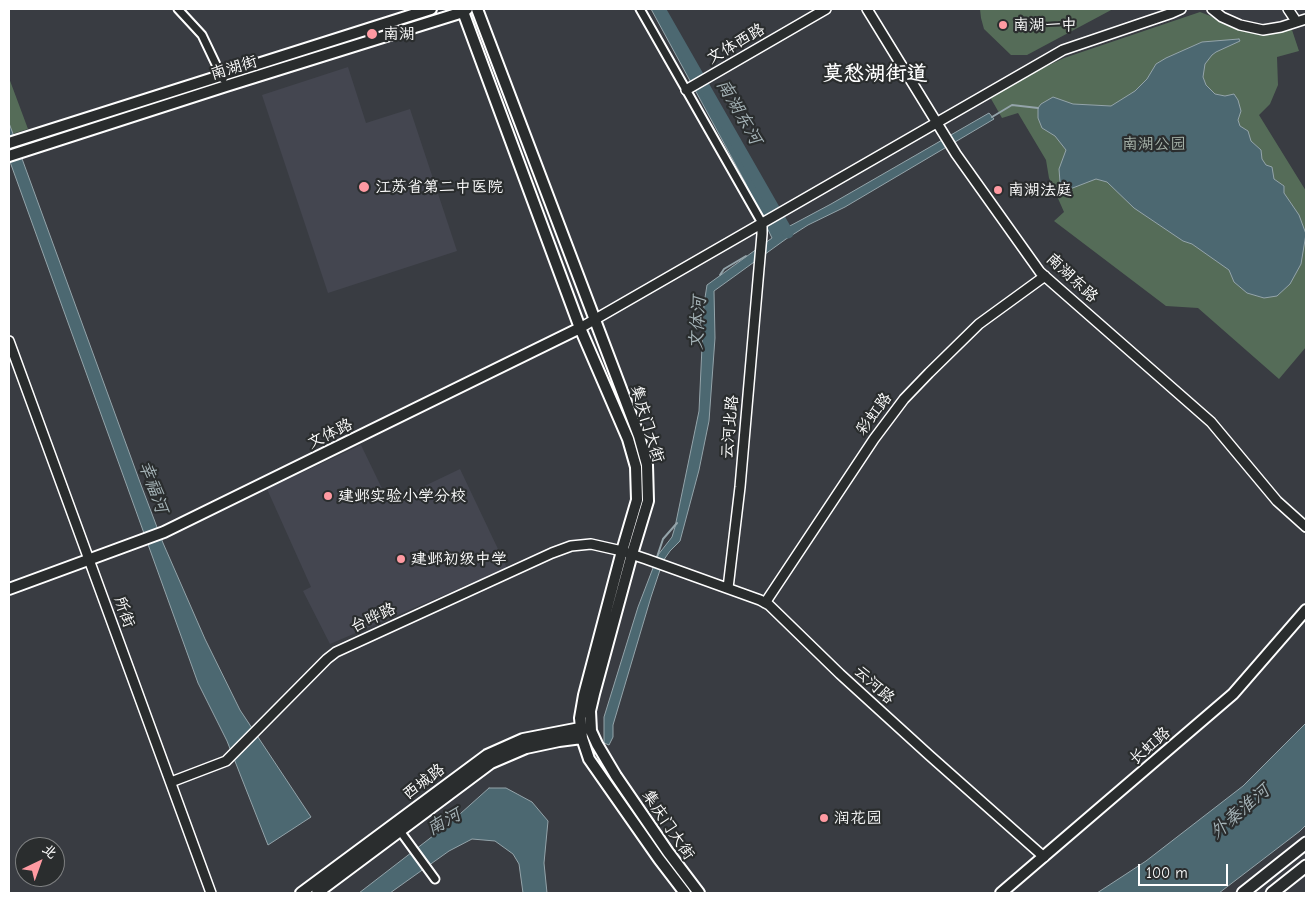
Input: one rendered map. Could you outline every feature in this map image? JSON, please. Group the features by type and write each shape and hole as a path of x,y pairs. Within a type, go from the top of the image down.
{"highway":[{"path":"1244,893 1306,843"},
{"path":"1272,893 1306,866"}],"main road":[{"name":"南湖街","path":"9,143 431,9"},
{"name":"集庆门大街","path":"476,9 639,436 647,465 648,501 627,552 581,708 581,733 590,759 685,893"},
{"name":"南湖街","path":"9,156 464,10"},
{"name":"集庆门大街","path":"464,10 580,328 628,439 636,467 637,500 627,552 590,711 591,731 596,744 616,776 668,852 699,893"},
{"name":"文体路","path":"9,589 161,532 580,328"},
{"name":"长虹路","path":"1001,893 1233,694 1306,610"},
{"name":"西城路","path":"317,893 491,763 526,748 559,741 581,733"},
{"name":"西城路","path":"301,893 487,755 523,739 581,733"}],"street":[{"path":"178,9 202,35 226,86"},
{"path":"640,9 689,88 763,222"},
{"name":"文体西路","path":"689,88 826,9"},
{"name":"南湖东路","path":"867,9 956,154 1034,264 1045,276 1211,422 1277,501 1306,526"},
{"path":"580,328 1063,50 1181,9"},
{"path":"1212,9 1222,17 1240,25 1263,30 1281,27 1306,19"},
{"path":"1288,9 1296,21"},
{"name":"云河北路","path":"728,588 740,487 763,222"},
{"name":"彩虹路","path":"765,603 874,439 904,399 979,324 1045,276"},
{"name":"所街","path":"9,341 211,893"},
{"name":"台晔路","path":"170,782 226,761 336,652 571,546 591,544 627,552 646,559"},
{"name":"云河路","path":"646,559 765,603 924,750 1044,857"},
{"path":"400,831 435,879"}],"shaded area":[{"name":"江苏省第二中医院","path":"348,67 366,123 410,109 457,251 328,293 262,95"},
{"name":"建邺初级中学","path":"361,445 389,503 460,469 507,568 330,644 303,591 311,587 267,489"}],"green space":[{"path":"980,9 1113,9 1027,55 1011,55 984,29"},
{"name":"南湖公园","path":"1200,12 1242,28 1291,27 1299,51 1277,57 1278,85 1270,104 1259,115 1306,191 1306,347 1279,379 1198,308 1166,306 1054,221 1064,212 1049,178 1046,160 1018,113 1002,118 990,97 1022,78 1064,58"},
{"path":"9,78 28,129 9,135"}],"water":[{"path":"651,9 658,9 750,165 783,228 831,204 989,113 994,119 845,207 808,225 714,291 715,338 709,421 699,470 680,541 663,561 651,597 613,725 613,737 609,745 604,743 604,717 638,607 658,555 672,537 675,527 699,411 704,304 707,285 772,238 745,182"},
{"path":"1239,39 1240,41 1212,55 1205,64 1203,77 1206,85 1215,94 1225,96 1234,94 1238,100 1241,111 1238,120 1240,126 1248,131 1251,141 1261,150 1262,159 1266,165 1272,167 1274,179 1284,186 1284,193 1299,215 1306,234 1301,264 1290,284 1277,296 1264,298 1247,293 1234,282 1229,270 1192,244 1183,241 1134,208 1107,182 1096,179 1070,189 1060,182 1059,169 1066,150 1055,136 1042,128 1038,118 1038,108 1053,97 1073,104 1111,106 1135,91 1147,79 1156,64 1166,58 1202,42"},
{"path":"9,123 163,543 205,639 240,710 311,817 268,845 227,741 198,683 9,159"},
{"name":"外秦淮河","path":"1306,723 1306,825 1300,831 1219,893 1097,893 1146,861 1243,786"},
{"path":"489,788 506,788 532,802 548,821 544,863 547,893 523,893 519,864 513,854 495,841 472,839 449,851 390,893 359,893 451,822"}],"waterway":[{"name":"南湖东河","path":"660,9 788,233"},
{"name":"文体河","path":"992,117 1012,105 1038,108"},
{"name":"文体河","path":"720,275 724,269 746,256"},
{"name":"文体河","path":"656,560 663,539 677,523"}],"place":[{"name":"南湖一中","path":"1003,25"},
{"name":"南湖","path":"372,34"},
{"name":"江苏省第二中医院","path":"364,187"},
{"name":"南湖法庭","path":"998,190"},
{"name":"建邺实验小学分校","path":"328,496"},
{"name":"建邺初级中学","path":"401,559"},
{"name":"润花园","path":"824,818"}],"district":[{"name":"莫愁湖街道","path":"875,74"}],"water label":[{"name":"幸福河","path":"153,487"},
{"name":"南河","path":"444,822"}]}
